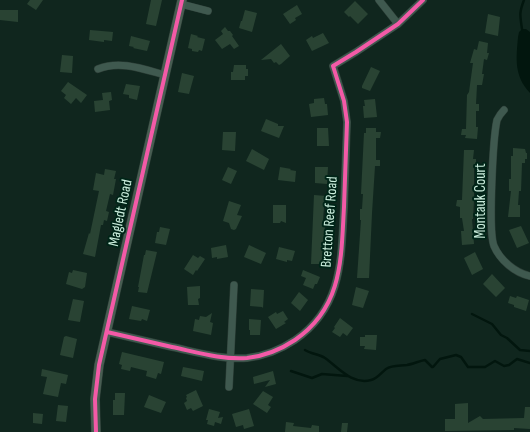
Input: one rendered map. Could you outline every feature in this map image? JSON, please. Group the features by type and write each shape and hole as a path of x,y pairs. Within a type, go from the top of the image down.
{"street":[{"path":"379,0 398,24 423,0"},
{"path":"182,2 208,11"},
{"name":"Magledt Road","path":"96,432 95,392 99,365 182,2"},
{"name":"Bretton Reef Road","path":"107,332 197,353 230,358 246,358 262,356 286,346 316,321 328,304 337,282 341,256 347,122 344,101 333,66 398,24"},
{"path":"98,69 109,65 122,64 165,75"},
{"name":"Montauk Court","path":"504,110 500,114 496,129 491,206 492,241 509,266 520,273 530,276"},
{"path":"229,387 234,285"}],"shaded area":[{"path":"522,29 526,29 530,32 530,93 521,80 517,67 518,37 519,32"}],"building":[{"path":"30,0 43,0 36,10 27,4"},
{"path":"151,0 162,0 156,26 146,24"},
{"path":"355,1 368,14 358,24 344,12"},
{"path":"297,5 302,14 295,18 296,20 290,24 283,14"},
{"path":"0,10 18,10 18,22 0,20"},
{"path":"245,10 257,13 252,32 239,28"},
{"path":"488,14 500,17 498,36 485,33"},
{"path":"225,27 233,35 232,36 239,46 234,49 230,44 222,49 215,40 223,34 221,31"},
{"path":"90,30 113,32 112,41 104,40 104,42 89,40"},
{"path":"323,33 329,43 312,51 306,40 312,36 313,38"},
{"path":"191,34 205,39 202,51 192,51 192,49 188,48"},
{"path":"131,36 150,41 147,51 129,46"},
{"path":"479,41 488,43 487,53 489,53 487,60 484,59 482,85 477,85 476,104 479,104 479,111 476,111 476,127 478,127 477,139 465,138 466,135 461,135 462,129 466,129 467,95 469,92 473,63 470,63 474,49 477,50"},
{"path":"281,44 290,56 281,64 279,65 276,62 274,63 271,59 261,60"},
{"path":"62,55 73,56 72,73 60,72"},
{"path":"234,65 246,65 246,69 248,69 248,76 245,76 245,80 231,80 231,72 233,72"},
{"path":"371,67 380,71 370,91 362,88 362,86"},
{"path":"182,73 194,76 189,94 178,92"},
{"path":"68,82 87,95 81,103 76,98 71,104 64,98 66,95 61,91"},
{"path":"126,84 140,86 137,100 129,98 129,95 123,94"},
{"path":"111,92 112,100 109,101 110,110 95,112 94,101 103,100 102,93"},
{"path":"324,98 325,104 327,104 328,115 311,117 309,104 314,103 314,99"},
{"path":"375,99 377,117 364,118 364,100"},
{"path":"266,119 278,124 278,126 284,126 279,138 261,131"},
{"path":"317,128 328,128 329,146 317,146"},
{"path":"366,128 376,128 376,132 381,132 380,138 376,138 376,160 380,160 380,166 375,166 369,278 357,278 361,220 360,209 362,209 363,194 361,194 364,133 366,133"},
{"path":"223,132 236,132 235,151 222,150"},
{"path":"513,148 525,149 527,153 525,163 522,163 521,191 519,191 518,205 520,205 520,217 508,217 511,191 509,191 509,179 511,179 511,156 513,156"},
{"path":"252,149 269,159 264,170 246,161"},
{"path":"464,150 474,150 473,159 476,159 476,166 474,166 474,200 472,219 474,244 462,245 461,231 464,231 462,218 460,218 460,207 456,206 457,200 462,200"},
{"path":"228,167 237,171 231,184 222,180"},
{"path":"280,167 296,171 295,182 278,180"},
{"path":"315,167 328,167 327,184 315,183"},
{"path":"105,169 116,171 114,179 116,179 113,195 110,194 106,211 109,212 107,221 104,220 103,225 101,225 95,257 83,254 89,233 90,234 99,191 93,190 96,173 104,175"},
{"path":"314,195 326,196 326,207 324,207 323,220 325,220 324,259 322,259 321,264 311,264"},
{"path":"229,201 241,205 237,215 242,216 236,229 234,230 231,229 229,223 223,221"},
{"path":"273,205 286,205 286,223 281,221 280,223 273,223"},
{"path":"521,226 529,243 517,248 509,230"},
{"path":"160,227 170,229 166,245 155,243 157,232 159,232"},
{"path":"226,245 228,257 217,259 217,257 212,258 211,248"},
{"path":"249,245 266,253 261,264 244,257"},
{"path":"279,247 295,251 292,261 287,260 287,262 276,259"},
{"path":"146,250 157,252 147,293 138,292"},
{"path":"475,252 483,269 472,275 464,258"},
{"path":"193,255 198,258 200,256 205,259 193,275 184,269"},
{"path":"73,270 87,273 85,287 82,289 66,284 69,272 72,273"},
{"path":"303,270 320,277 313,289 303,285 306,278 301,276"},
{"path":"492,274 505,288 496,297 483,284"},
{"path":"200,286 200,298 198,299 199,305 188,305 187,287"},
{"path":"356,287 369,291 363,308 352,305"},
{"path":"251,289 264,290 263,308 250,306"},
{"path":"299,292 308,300 300,311 291,303"},
{"path":"510,296 516,298 517,296 529,300 526,311 514,307 514,305 508,303"},
{"path":"73,299 84,301 80,322 68,320"},
{"path":"132,306 150,310 147,321 142,319 141,321 129,319"},
{"path":"283,311 288,319 284,322 286,323 276,329 268,317 276,312 277,314"},
{"path":"212,313 210,322 213,323 211,335 193,331 195,319 199,320 200,316 206,317"},
{"path":"340,318 353,328 347,336 343,333 340,337 332,332"},
{"path":"249,319 261,320 260,335 250,335"},
{"path":"365,335 377,335 376,350 364,349 365,346 360,346 360,337 365,337"},
{"path":"66,336 77,339 73,358 60,355 64,337"},
{"path":"122,352 164,362 161,374 158,373 156,379 146,376 147,371 131,367 130,371 121,369 122,365 119,364"},
{"path":"183,367 204,371 202,381 181,376"},
{"path":"42,369 68,375 66,384 61,383 58,397 43,394 47,377 41,376"},
{"path":"273,371 276,384 265,387 270,380 254,384 253,377"},
{"path":"196,390 203,406 193,411 191,408 187,410 184,403 187,401 186,395"},
{"path":"263,391 273,397 268,405 271,407 267,413 253,404"},
{"path":"115,393 125,393 124,415 113,415 113,400 115,400"},
{"path":"149,395 166,402 161,413 144,407"},
{"path":"468,403 468,423 480,416 483,419 524,418 525,407 530,407 530,429 514,428 514,430 445,431 445,419 455,419 455,404"},
{"path":"58,405 68,406 66,422 56,421"},
{"path":"209,409 220,412 218,418 223,417 221,424 215,422 214,426 207,424 208,420 206,420"},
{"path":"249,409 254,426 244,429 243,425 236,427 232,414"},
{"path":"33,413 43,414 42,424 33,423"},
{"path":"286,422 294,423 293,426 311,428 312,425 319,426 319,432 285,432"},
{"path":"342,423 348,423 347,432 341,432"}],"waterway":[{"path":"522,29 520,14 524,0"},
{"path":"472,314 492,324 501,335 507,338 520,350 530,351"},
{"path":"305,350 325,358 346,375 364,381 371,380 379,376 386,369 391,367 407,365 425,360 433,367 440,359 456,355 461,357 468,367 485,367 495,361 504,366 509,365 517,359 530,363"},
{"path":"291,371 312,378 322,374 347,376"}],"cycle path":[{"path":"96,432 95,399 99,365 182,0"},
{"path":"107,332 209,355 228,358 247,358 260,356 278,350 295,340 311,327 322,313 331,297 340,263 342,245 347,122 344,101 333,66 398,24 423,0"}]}
